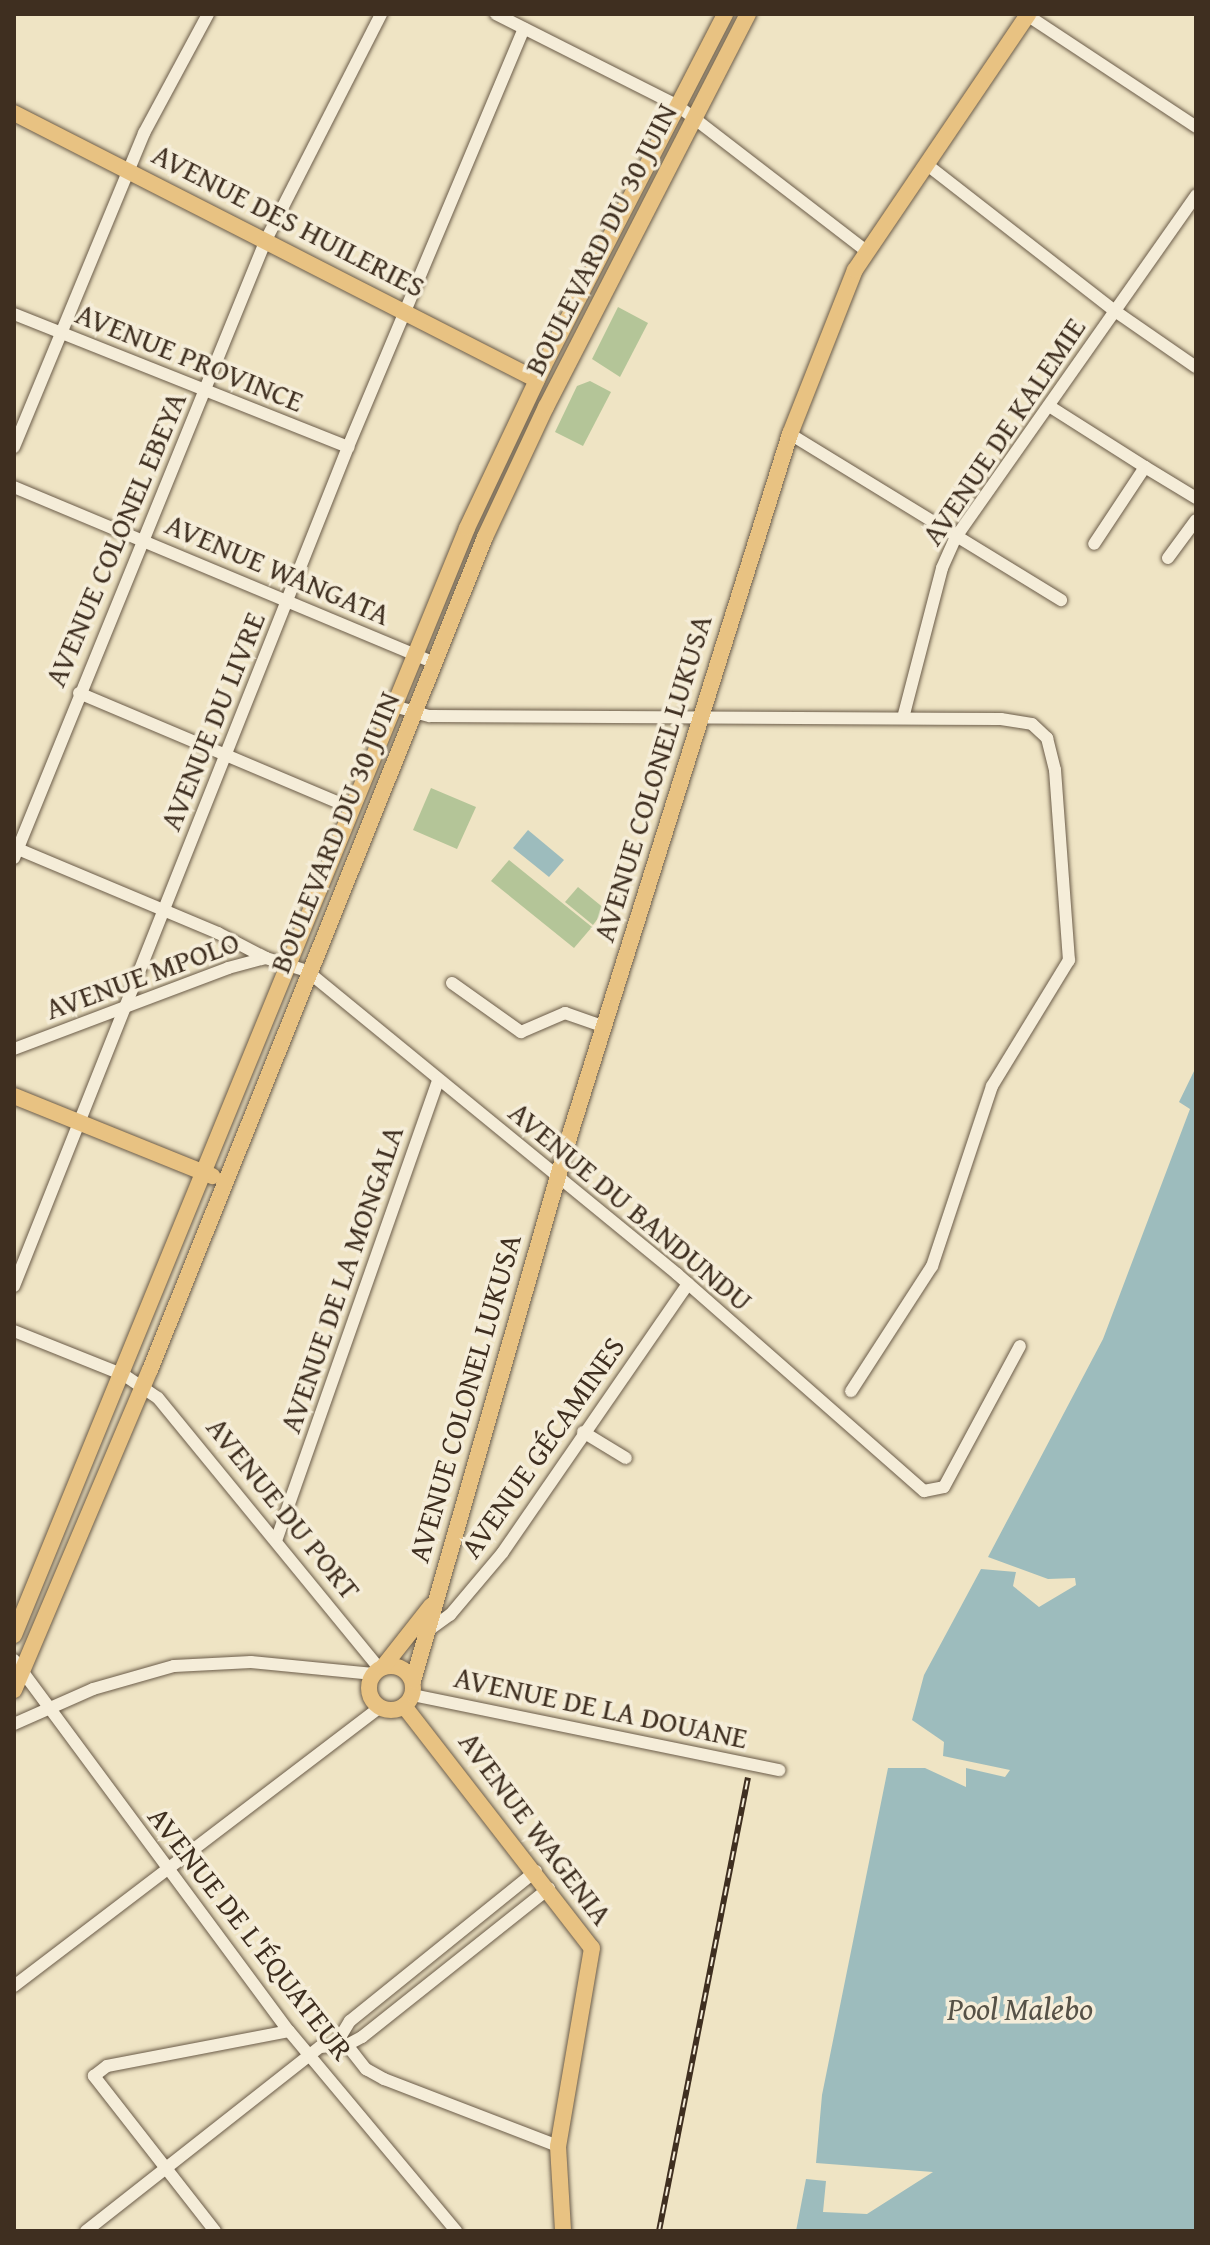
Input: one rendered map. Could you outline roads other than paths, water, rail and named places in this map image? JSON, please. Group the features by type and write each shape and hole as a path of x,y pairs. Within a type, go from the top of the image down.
{"main road":[{"name":"BOULEVARD DU 30 JUIN","path":"14,1635 124,1375 415,655 537,380 725,14"},
{"name":"BOULEVARD DU 30 JUIN","path":"14,1690 18,1665 143,1386 433,662 546,407 748,14"},
{"name":"AVENUE COLONEL LUKUSA","path":"410,1694 429,1630 432,1604 558,1177 790,434 837,307 866,251 1027,14"},
{"name":"AVENUE DES HUILERIES","path":"14,113 537,380"},
{"path":"14,1096 225,1180"},
{"name":"AVENUE COLONEL LUKUSA","path":"379,1670 432,1604"},
{"path":"401,1668 410,1694 380,1707 370,1696 379,1670 401,1668"},
{"name":"AVENUE WAGENIA","path":"410,1694 588,1939 593,1956 558,2146 563,2231"}],"street":[{"path":"14,447 127,171 208,14"},
{"path":"265,242 381,14"},
{"path":"496,14 678,106 866,251"},
{"path":"1027,14 1196,127"},
{"name":"AVENUE DU LIVRE","path":"14,1286 348,447 524,28"},
{"path":"926,164 1115,311 1196,367"},
{"name":"AVENUE DE KALEMIE","path":"903,718 942,568 956,537 1196,195"},
{"name":"AVENUE COLONEL EBEYA","path":"16,854 141,540 265,242"},
{"name":"AVENUE PROVINCE","path":"14,314 348,447"},
{"path":"1049,406 1196,498"},
{"path":"790,434 1061,600"},
{"path":"1094,544 1145,467"},
{"name":"AVENUE WANGATA","path":"14,487 433,662"},
{"path":"1168,558 1196,520"},
{"path":"79,693 223,758 353,809"},
{"path":"394,706 413,713 1017,720 1032,724 1047,738 1055,770 1070,950 1052,996 992,1086 932,1266 851,1391"},
{"path":"16,854 166,910 266,958"},
{"name":"AVENUE MPOLO","path":"14,1049 125,1005 266,958 290,963 307,971"},
{"name":"AVENUE DU BANDUNDU","path":"307,971 438,1082 688,1284 917,1487 930,1492 944,1487 1020,1346"},
{"path":"452,983 521,1032 565,1013 605,1027"},
{"name":"AVENUE DE LA MONGALA","path":"277,1538 438,1082"},
{"name":"AVENUE GÉCAMINES","path":"429,1630 450,1615 503,1552 688,1284"},
{"name":"AVENUE DU PORT","path":"14,1331 124,1375 143,1386 277,1538 379,1670"},
{"path":"583,1432 626,1458"},
{"path":"14,1724 53,1711 93,1689 174,1666 251,1662 379,1670"},
{"name":"AVENUE DE L'ÉQUATEUR","path":"18,1665 289,2031 456,2231"},
{"name":"AVENUE DE LA DOUANE","path":"410,1694 779,1770"},
{"path":"15,1984 380,1707"},
{"path":"341,2044 350,2021 536,1871"},
{"path":"86,2231 309,2056 341,2044 549,1888"},
{"path":"215,2231 98,2088 94,2076 100,2069 289,2031"},
{"path":"341,2044 366,2069 384,2079 558,2146"}],"water":[{"path":"528,830 564,860 549,877 513,848"},
{"name":"Pool Malebo","path":"1196,1067 1196,2231 796,2231 806,2179 826,2181 823,2212 867,2214 933,2172 816,2163 822,2095 888,1768 925,1768 966,1787 966,1768 1005,1777 1010,1770 943,1756 944,1742 912,1720 924,1675 981,1569 1016,1572 1013,1586 1039,1607 1076,1585 1075,1578 1048,1579 988,1557 1103,1339 1190,1109 1179,1102"}],"railway":[{"path":"659,2231 748,1778"}]}
